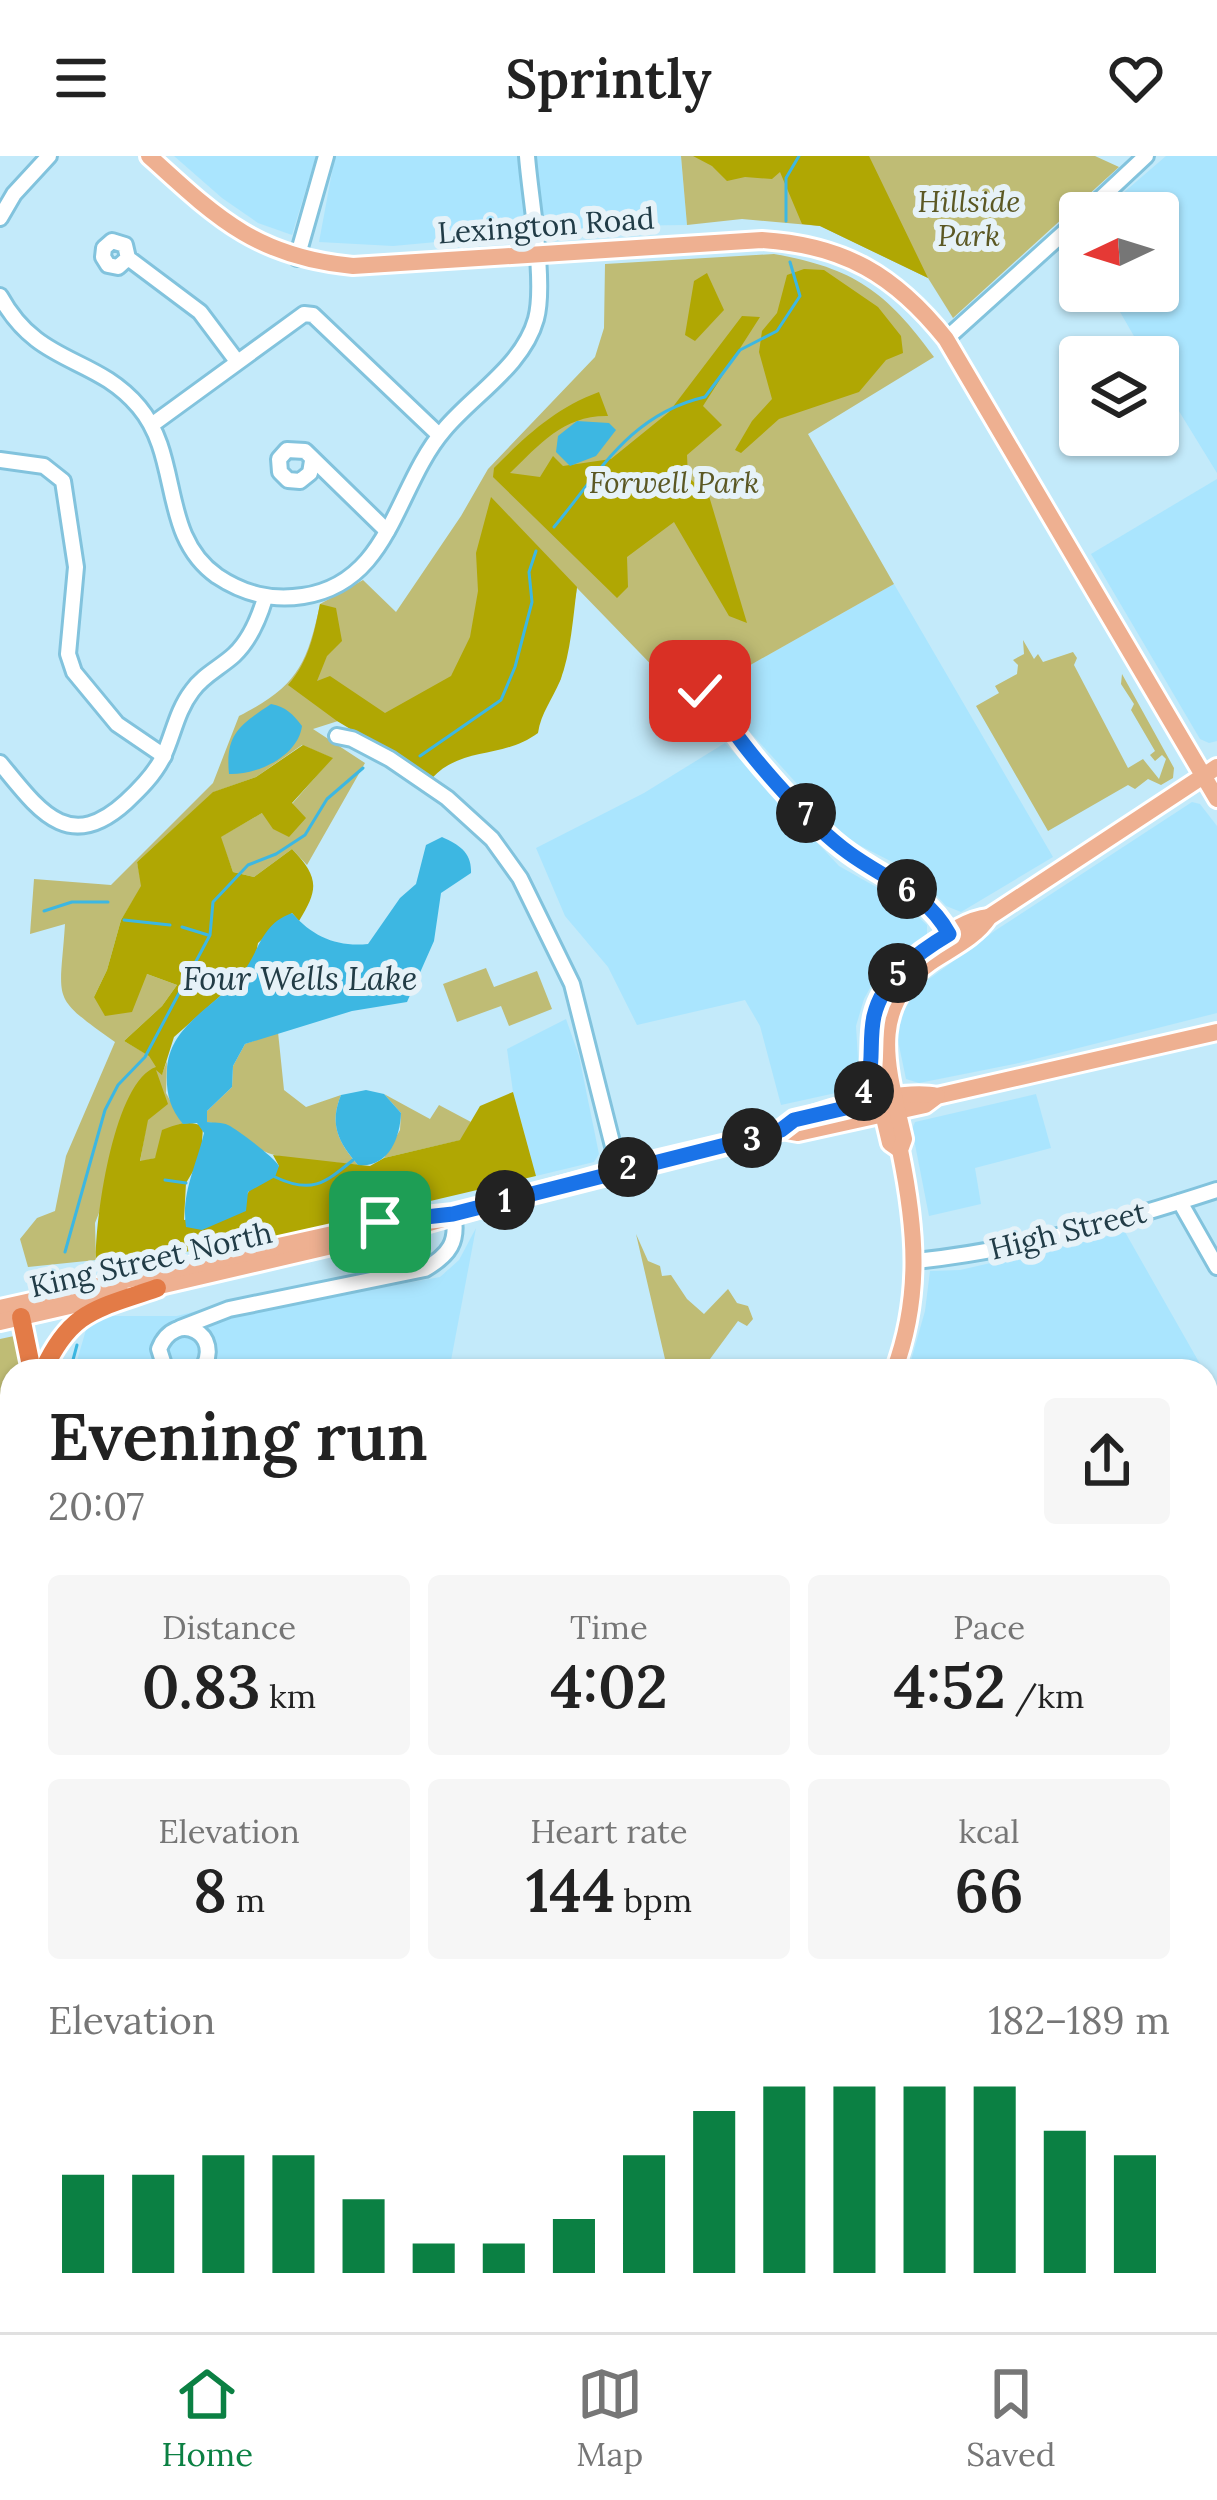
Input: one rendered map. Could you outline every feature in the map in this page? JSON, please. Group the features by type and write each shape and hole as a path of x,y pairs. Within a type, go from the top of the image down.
{"highway":[{"path":"49,1359 79,1318 157,1288"},
{"path":"21,1317 30,1359"}],"main road":[{"name":"Lexington Road","path":"149,156 239,231 297,258 353,266 718,242 792,242 853,260 887,279 915,300 946,339 1210,772 1217,799"},
{"path":"898,1359 911,1315 915,1228 901,1150 904,1139 874,1059 873,1018 883,992 907,964 982,929 989,917 1210,772"},
{"path":"890,1105 887,1043 892,1004 914,975 952,940"},
{"name":"King Street North","path":"0,1322 422,1225 781,1130 794,1120 854,1106 925,1105 937,1096 1217,1032"},
{"path":"854,1106 863,1095 874,1059"},
{"name":"King Street North","path":"781,1130 798,1133 890,1105"},
{"name":"King Street North","path":"0,1307 380,1222 453,1214"}],"street":[{"path":"0,218 14,194 49,156"},
{"path":"297,258 326,156"},
{"path":"0,296 10,327 122,391 153,424 169,467 181,532 197,558 227,581 265,598 291,598 335,588 363,567 439,435 518,355 529,337 538,302 527,156"},
{"path":"1108,192 1146,156"},
{"path":"946,339 1059,237"},
{"path":"128,258 200,312 236,360"},
{"path":"153,424 296,316 313,315 439,435"},
{"path":"0,460 44,466 63,481 76,567 68,654 74,672 117,724 164,756"},
{"path":"312,461 387,531"},
{"path":"0,764 52,819 82,827 110,816 152,776 184,703 195,686 239,651 265,598"},
{"path":"718,706 803,811 846,851 931,905 952,940"},
{"path":"337,736 390,759 447,798 492,839 520,878 572,984 619,1170"},
{"name":"High Street","path":"916,1261 966,1256 1097,1228 1217,1190"},
{"path":"1180,1202 1217,1267"},
{"path":"162,1359 159,1349 169,1332 230,1309 425,1269 451,1249 456,1235 453,1214"},
{"path":"180,1328 197,1332 207,1344 207,1359"}],"shaded area":[{"path":"174,156 316,156 292,235 258,223"},
{"path":"335,156 681,156 687,225 609,226 393,246 319,242"},
{"path":"1166,156 1217,156 1217,473 1179,411 1179,336 1134,336 1120,312 1179,312 1179,192 1124,192"},
{"path":"1217,479 1217,741 1209,743 1200,739 1091,554"},
{"path":"894,584 1053,857 961,912 946,906 918,875 847,839 731,711 735,687 731,676"},
{"path":"725,743 839,866 901,901 927,925 927,935 876,977 864,999 856,1026 859,1075 854,1089 781,1105 760,1026 745,1000 637,1025 608,967 565,916 536,848 644,793"},
{"path":"1192,802 1200,804 1217,826 1217,1013 1019,1063 919,1083 906,1079 897,1036 905,1008 925,982"},
{"path":"566,1019 579,1056 599,1154 594,1162 536,1176 513,1092 507,1049"},
{"path":"1036,1094 1051,1148 975,1168 981,1204 929,1216 912,1129 915,1122"},
{"path":"476,1228 451,1359 77,1359 90,1316 177,1316 317,1281 318,1299 440,1277 459,1260"},
{"path":"1125,1232 1197,1359 911,1359 930,1271 960,1270"}],"green space":[{"name":"Hillside Park","path":"681,156 1095,156 1119,167 1092,192 1059,192 1059,222 953,318 928,278 820,226 742,219 687,225"},
{"path":"693,156 869,156 928,278 820,226 802,224 780,172 772,179 727,181"},
{"name":"Forwell Park","path":"774,254 826,267 866,286 900,315 934,357 808,434 894,584 731,676 718,664 669,683 577,588 561,679 526,735 448,761 432,778 338,721 313,729 365,763 307,865 292,849 254,877 233,872 220,837 262,813 292,804 332,758 302,745 256,777 214,792 137,862 142,886 121,920 94,997 147,974 177,985 124,1041 150,1056 162,1074 167,1061 166,1093 183,1124 177,1125 155,1158 140,1162 156,1068 95,1223 96,1260 28,1267 20,1239 37,1218 55,1211 66,1156 115,1042 79,1015 63,995 65,924 30,934 34,879 111,885 213,783 239,716 274,695 296,672 310,644 320,604 363,580 396,612 488,469 595,357 604,328 605,264"},
{"path":"804,269 824,270 878,307 901,336 903,353 886,360 859,392 779,419 741,453 735,450 772,399 759,352 762,331 777,313 787,275"},
{"path":"707,273 724,310 695,341 685,335 694,281"},
{"path":"742,316 760,317 703,406 722,425 687,455 688,477 709,496 747,623 729,616 674,522 627,557 628,587 617,598 493,477 494,468 555,415 599,392 608,416 566,426 510,473 540,477 553,456 563,466 611,459 669,412"},
{"path":"491,497 577,587 567,659 538,733 456,761 432,778 337,721 288,685 306,657 320,604 336,608 342,641 327,656 317,681 330,676 385,713 451,676 470,637 478,591 476,553"},
{"path":"1023,640 1034,659 1038,654 1043,662 1073,652 1074,665 1128,768 1143,759 1159,779 1166,759 1162,755 1155,761 1150,755 1155,751 1131,710 1134,704 1121,684 1122,674 1174,768 1173,778 1161,785 1148,779 1135,789 1128,785 1048,831 976,706 999,693 995,686 1017,674 1013,660 1024,654"},
{"path":"303,745 333,758 292,803 306,818 289,837 273,829 262,813 221,837 233,872 254,877 292,849 311,876 310,900 299,921 292,913 258,943 255,959 235,983 174,1037 162,1075 156,1070 168,1104 148,1120 140,1161 155,1158 162,1130 188,1123 203,1127 201,1158 186,1183 184,1220 246,1205 252,1186 279,1166 273,1155 370,1166 384,1158 460,1140 480,1106 513,1092 536,1176 235,1247 96,1260 103,1185 118,1123 141,1078 156,1067 149,1056 124,1041 177,985 147,974 132,1012 105,1016 94,997 121,920 141,886 137,862 213,792 256,777"},
{"path":"486,968 494,987 537,971 552,1009 509,1026 501,1006 457,1022 443,984"},
{"path":"278,1032 284,1090 306,1107 341,1095 338,1132 358,1165 276,1155 207,1122 207,1111 232,1087 233,1066 245,1044"},
{"path":"384,1094 430,1119 439,1105 471,1122 461,1140 384,1158 400,1130 401,1113"},
{"path":"636,1234 648,1261 660,1266 662,1276 671,1275 704,1314 728,1289 737,1303 748,1306 753,1319 747,1326 738,1321 710,1359 665,1359"},
{"path":"14,1336 19,1359 0,1359 0,1339"}],"water":[{"path":"577,421 609,423 616,430 596,456 570,466 556,452 558,436"},
{"path":"271,704 285,709 302,726 299,737 275,762 229,774 232,740"},
{"name":"Four Wells Lake","path":"442,837 463,850 471,873 441,893 434,941 407,1002 352,1011 245,1044 233,1066 232,1087 207,1111 207,1122 233,1128 279,1166 275,1177 248,1192 246,1211 202,1230 186,1227 187,1191 204,1133 197,1123 183,1124 169,1099 167,1071 175,1042 240,976 266,932 281,918 292,913 326,939 368,944 400,898 416,884 426,845"},
{"path":"366,1090 384,1094 401,1113 400,1123 385,1157 358,1165 341,1140 336,1115 341,1095"}],"waterway":[{"path":"786,221 786,178 799,156"},
{"path":"554,527 636,431 679,405 705,397 740,350 777,331 800,296 790,262"},
{"path":"420,756 501,700 532,602 529,572 536,551"},
{"path":"65,1252 105,1110 118,1085 145,1057 210,935 213,902 248,865 305,835 327,799 363,768"},
{"path":"44,911 72,902 108,902"},
{"path":"124,920 170,925"},
{"path":"182,927 208,935"},
{"path":"275,1177 298,1185 317,1184 353,1160"},
{"path":"165,1180 186,1183"},
{"path":"73,1359 77,1345"}],"route":[{"path":"380,1222 453,1214 741,1141 781,1130 794,1120 854,1106 860,1100 874,1059 873,1018 883,992 907,964 949,934 931,905 846,851 803,811 718,706 702,700 700,691"}]}
